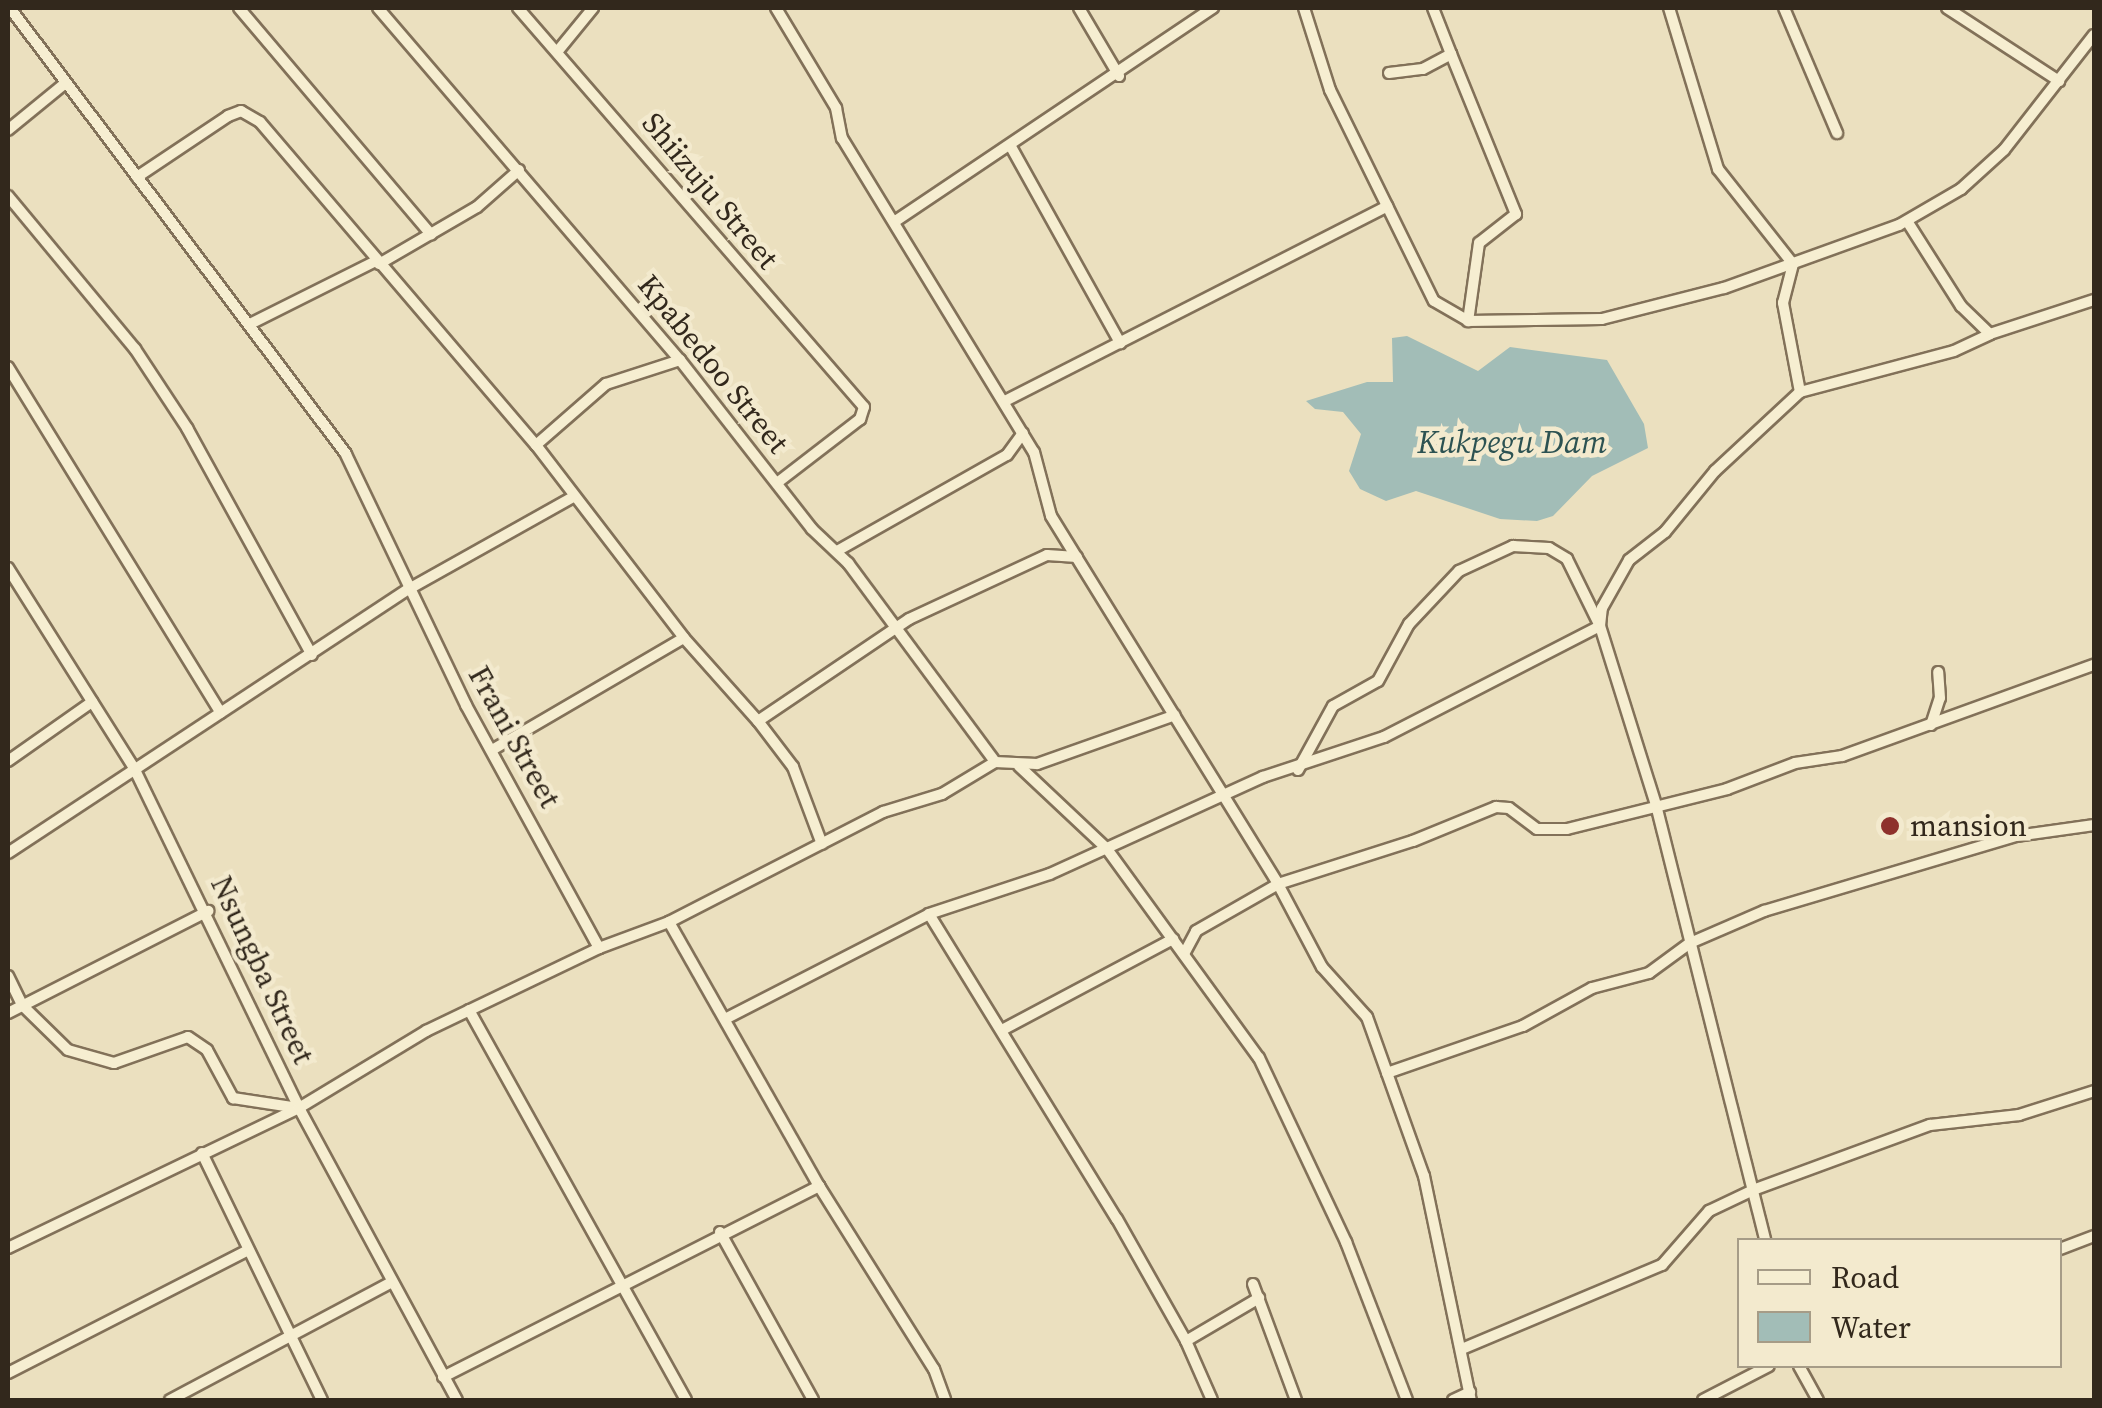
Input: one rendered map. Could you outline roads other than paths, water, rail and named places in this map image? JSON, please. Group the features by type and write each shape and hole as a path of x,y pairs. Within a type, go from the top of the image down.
{"street":[{"name":"Frani Street","path":"10,8 63,85 346,454 492,750 598,948"},
{"path":"239,8 431,234"},
{"name":"Kpabedoo Street","path":"378,8 680,360 777,483 837,551 995,762"},
{"name":"Shiizuju Street","path":"518,8 864,407 860,418 777,483"},
{"path":"557,52 593,8"},
{"path":"776,8 836,108 842,138 897,220 1038,460 1046,506 1278,884 1322,967 1367,1017 1424,1176 1470,1396 1453,1400"},
{"path":"1079,8 1119,76"},
{"path":"897,220 1119,76 1213,8"},
{"path":"1304,8 1330,90 1434,301 1468,322 1602,319 1794,264 1907,221 1988,166 2035,118 2094,35"},
{"path":"1432,8 1516,214 1479,243 1468,322"},
{"path":"1669,8 1718,169 1794,264"},
{"path":"1784,8 1837,133"},
{"path":"1946,8 2059,81"},
{"path":"1389,73 1423,69 1452,54"},
{"path":"8,130 63,85"},
{"path":"137,177 228,116 250,113 536,445 684,638 758,721 792,767 822,844"},
{"path":"1010,145 1120,343"},
{"path":"250,324 431,234 477,207 519,170"},
{"path":"8,196 156,380 312,655"},
{"path":"1005,401 1387,206"},
{"path":"1907,221 1961,306 1990,334"},
{"path":"1794,264 1783,303 1800,392"},
{"path":"1600,626 1602,608 1629,560 1666,532 1715,471 1800,392 1954,351 1990,334 2094,300"},
{"path":"536,445 606,384 680,360"},
{"path":"8,367 221,713"},
{"path":"837,551 1007,455 1023,434"},
{"path":"8,853 410,589 573,497"},
{"path":"1298,770 1333,706 1378,681 1428,599 1489,554 1513,546 1548,548 1567,559 1600,626 1656,806 1764,1238"},
{"path":"758,721 892,628 1046,555 1077,557"},
{"name":"Nsungba Street","path":"8,568 134,768 208,910 299,1108 390,1283 457,1400"},
{"path":"726,1019 929,914 1107,849 1268,776 1298,770 1384,738 1600,626"},
{"path":"492,750 684,638"},
{"path":"1002,1030 1171,936 1196,931 1278,884 1413,842 1496,807 1510,808 1534,828 1554,830 1656,806 1930,726 2094,665"},
{"path":"1930,726 1940,698 1938,672"},
{"path":"8,761 92,702"},
{"path":"8,1248 299,1108 469,1010 598,948 670,922 884,812 942,794 995,762 1019,766 1175,715"},
{"path":"1019,766 1107,849 1239,1025 1286,1108 1407,1400"},
{"path":"1387,1073 1523,1026 1592,988 1649,973 1690,944 1857,881 2016,836 2094,825"},
{"path":"8,1013 208,910"},
{"path":"929,914 1186,1341 1212,1400"},
{"path":"670,922 820,1186 934,1368 945,1400"},
{"path":"1184,954 1196,931"},
{"path":"8,976 22,1006 60,1045 103,1062 124,1061 179,1037 198,1040 233,1098 299,1108"},
{"path":"469,1010 619,1288 686,1400"},
{"path":"1462,1349 1662,1265 1709,1210 1752,1190 1930,1125 2019,1115 2094,1091"},
{"path":"202,1153 322,1400"},
{"path":"443,1378 720,1232 820,1186"},
{"path":"720,1232 813,1400"},
{"path":"2062,1248 2094,1236"},
{"path":"8,1374 248,1250"},
{"path":"170,1400 390,1283"},
{"path":"1253,1284 1296,1400"},
{"path":"1186,1341 1259,1298"},
{"path":"1703,1400 1765,1368"},
{"path":"1800,1368 1818,1400"}],"water":[{"name":"Kukpegu Dam","path":"1407,336 1478,371 1510,347 1607,360 1644,424 1648,448 1592,476 1553,516 1537,521 1500,519 1416,491 1386,501 1360,489 1349,471 1361,434 1343,412 1315,409 1306,401 1367,382 1393,382 1392,338"}],"place":[{"name":"mansion","path":"1890,826"}]}
